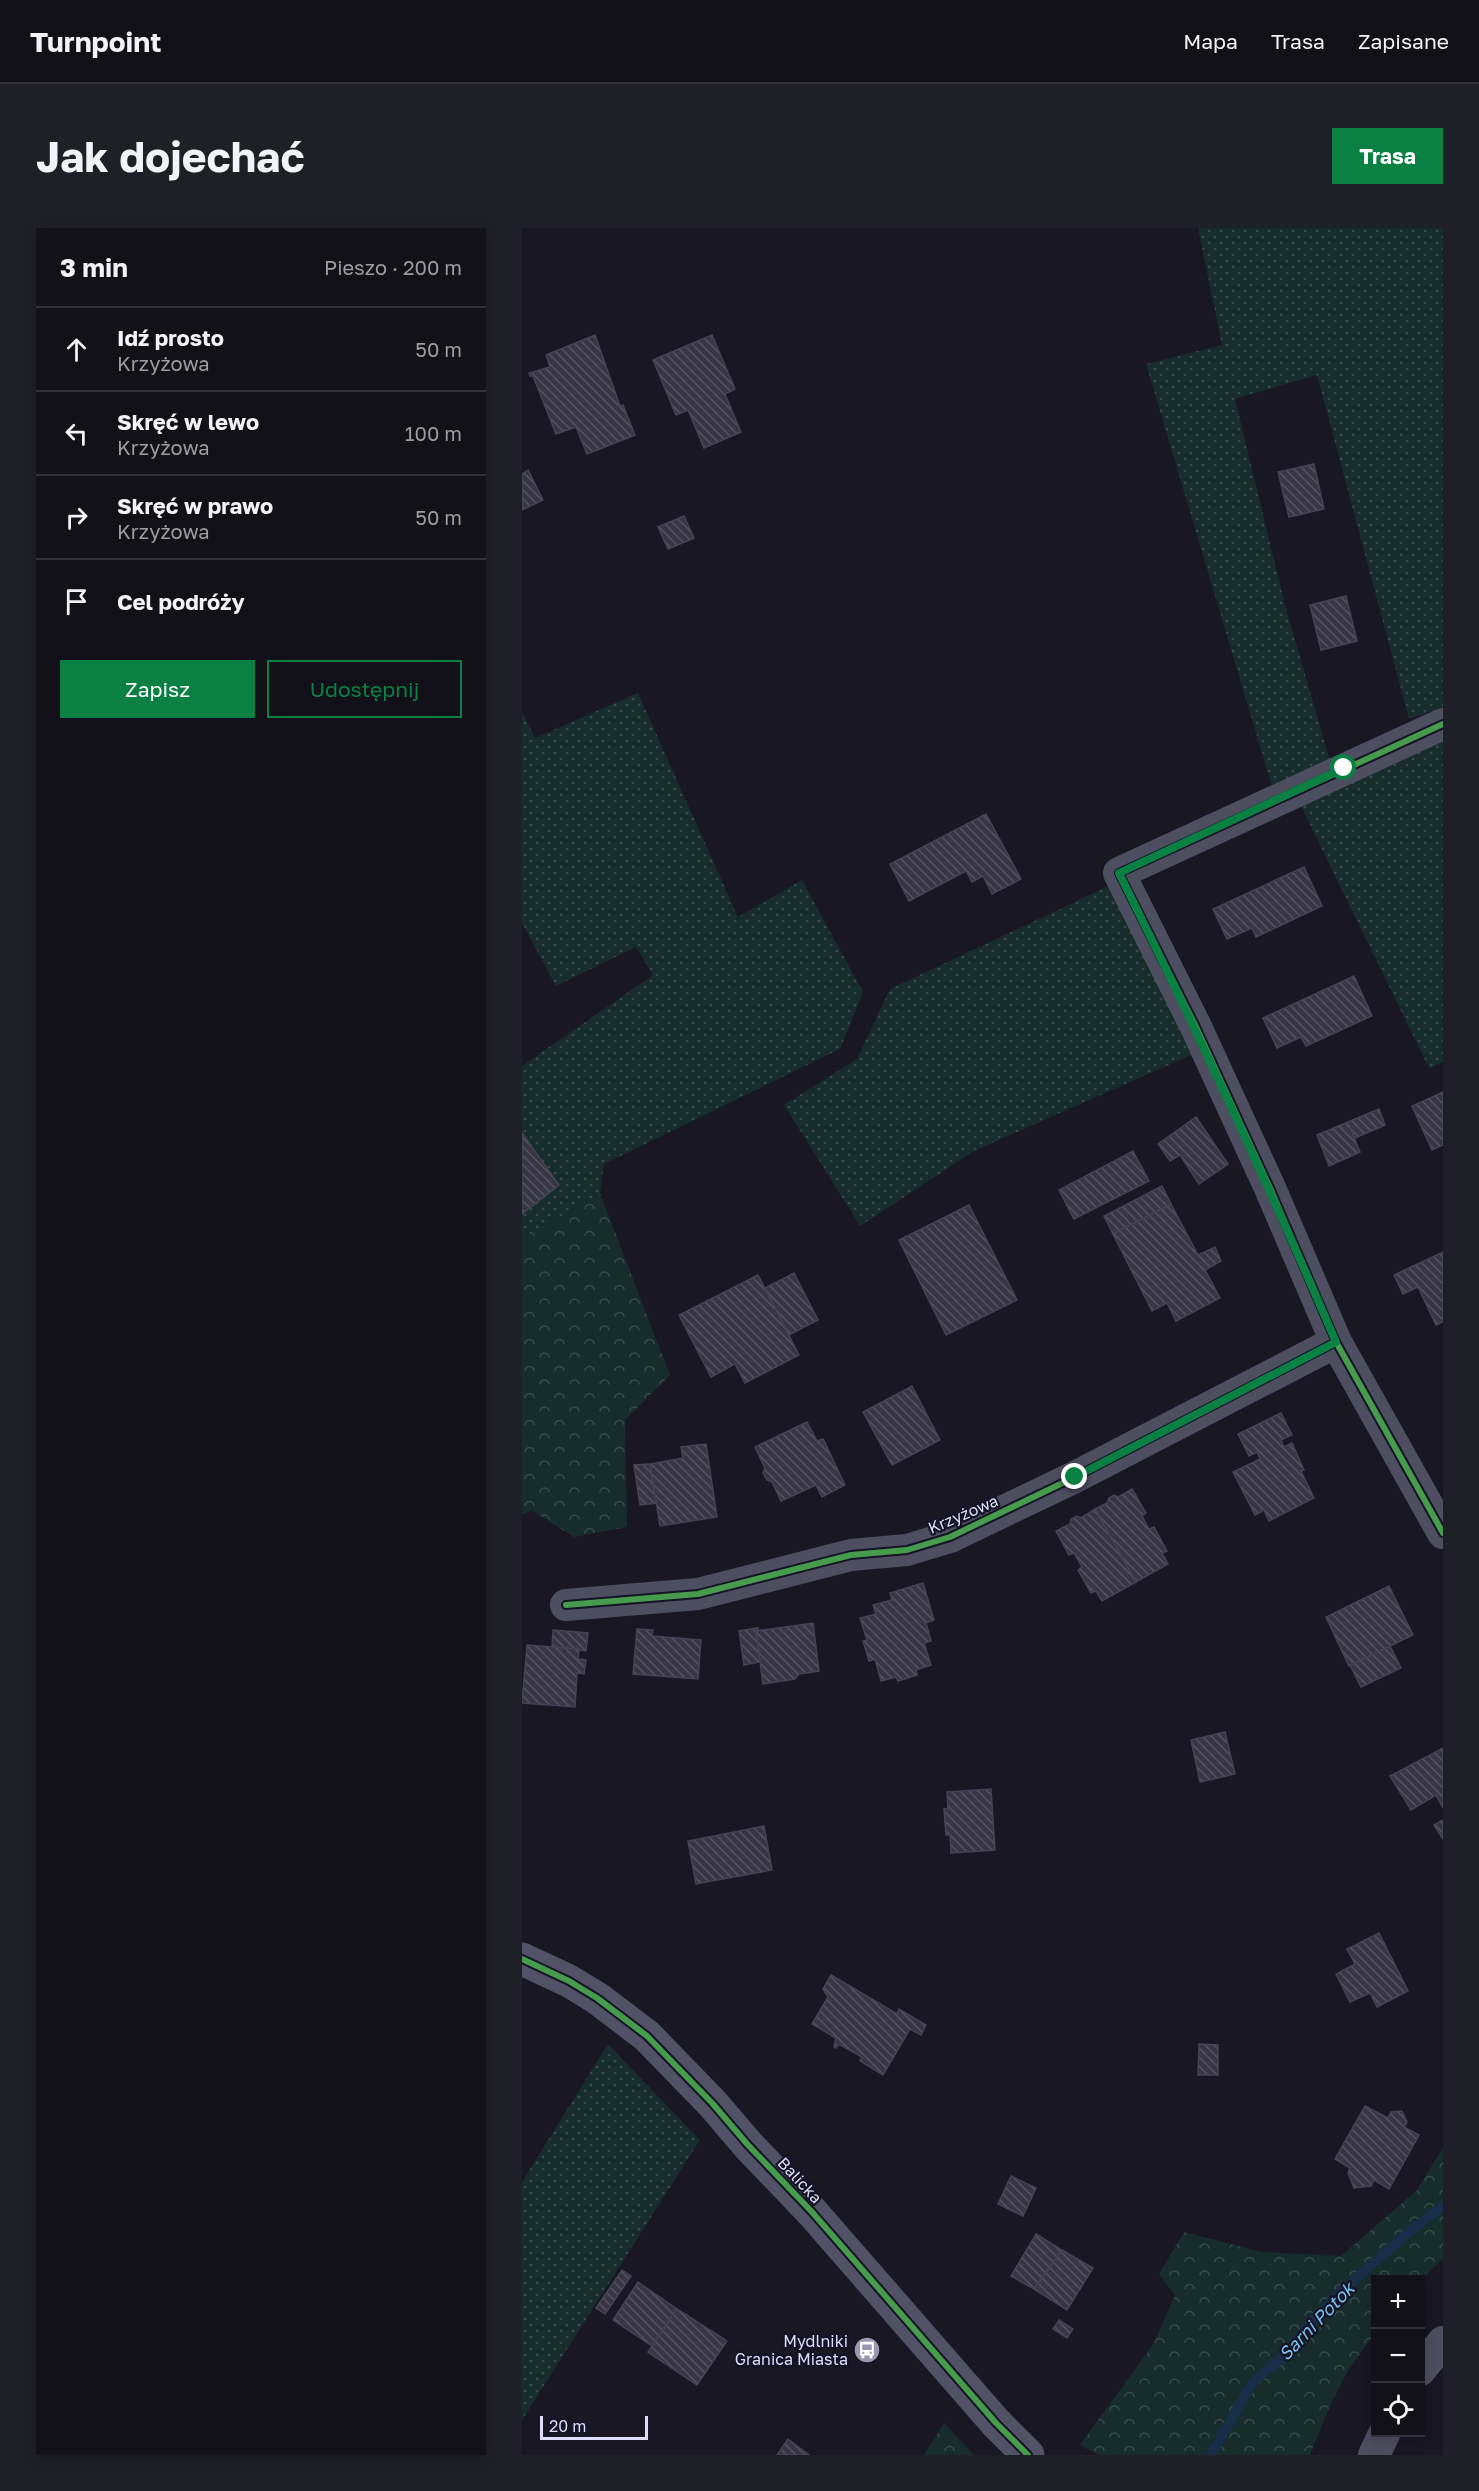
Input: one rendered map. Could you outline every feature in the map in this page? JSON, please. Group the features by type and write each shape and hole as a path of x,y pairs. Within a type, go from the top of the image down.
{"street":[{"path":"1443,724 1119,873 1206,1048 1270,1188 1336,1342 1443,1533"},
{"name":"Krzyżowa","path":"566,1605 698,1594 851,1555 907,1550 950,1537 1075,1477 1336,1342"},
{"name":"Balicka","path":"522,1959 569,1981 597,1998 646,2036 713,2104 812,2212 996,2423 1028,2455"},
{"path":"1425,2364 1443,2342"},
{"path":"1374,2455 1383,2437"}],"green space":[{"path":"1198,228 1443,228 1443,708 1409,719 1317,375 1235,399 1285,605 1330,761 1273,790 1146,364 1222,345"},
{"path":"638,693 738,917 802,880 863,992 840,1049 604,1164 600,1193 522,1240 522,1066 653,975 636,947 556,986 522,923 522,712 535,738"},
{"path":"1443,733 1443,1062 1429,1068 1297,798"},
{"path":"1113,884 1191,1055 974,1151 860,1226 784,1105 857,1059 890,989"},
{"path":"600,1193 670,1375 625,1420 627,1527 574,1537 531,1510 522,1515 522,1240"},
{"path":"608,2044 700,2140 522,2420 522,2182"},
{"path":"1443,2148 1443,2258 1425,2276 1371,2275 1371,2339 1349,2369 1331,2403 1310,2455 1098,2455 1080,2445 1154,2343 1175,2295 1159,2274 1184,2232 1262,2252 1341,2256 1416,2191"},
{"path":"944,2423 974,2455 924,2455"}],"building":[{"path":"595,335 620,406 623,405 635,435 587,454 576,427 556,434 533,376 529,373 550,367 546,355"},
{"path":"712,335 735,389 725,394 741,432 704,448 688,410 676,415 653,360"},
{"path":"1314,464 1324,509 1289,517 1278,472"},
{"path":"528,470 543,500 522,510 522,474"},
{"path":"684,516 694,538 668,549 658,527"},
{"path":"1346,596 1357,641 1321,650 1310,605"},
{"path":"986,814 1021,879 992,894 983,876 972,882 966,871 909,901 890,864"},
{"path":"1304,867 1322,906 1256,937 1252,928 1227,939 1213,909"},
{"path":"1354,976 1372,1016 1306,1046 1301,1037 1277,1048 1263,1018"},
{"path":"1443,1092 1443,1145 1432,1150 1412,1106"},
{"path":"1379,1109 1385,1125 1355,1138 1348,1122"},
{"path":"1196,1117 1228,1164 1199,1184 1180,1155 1170,1161 1158,1144"},
{"path":"1348,1122 1360,1152 1329,1166 1317,1135"},
{"path":"522,1133 559,1185 522,1214"},
{"path":"1133,1151 1149,1181 1074,1219 1059,1190"},
{"path":"1162,1186 1171,1204 1113,1234 1104,1216"},
{"path":"1171,1204 1198,1255 1215,1247 1221,1261 1205,1270 1220,1298 1176,1321 1167,1303 1152,1311 1113,1234"},
{"path":"969,1205 1017,1300 946,1335 899,1240"},
{"path":"1443,1252 1443,1322 1436,1325 1418,1287 1403,1294 1394,1275"},
{"path":"794,1273 818,1320 789,1335 765,1288"},
{"path":"758,1275 799,1355 745,1383 735,1364 711,1377 679,1315"},
{"path":"912,1386 940,1440 892,1465 863,1412"},
{"path":"1281,1413 1292,1435 1281,1440 1284,1447 1292,1443 1304,1470 1301,1471 1314,1498 1269,1521 1264,1510 1255,1515 1233,1472 1260,1459 1257,1452 1249,1456 1238,1434"},
{"path":"807,1422 817,1441 823,1439 845,1485 822,1497 816,1485 781,1501 772,1482 767,1480 763,1473 765,1468 755,1447"},
{"path":"706,1444 717,1517 660,1526 650,1464 683,1458 681,1447"},
{"path":"650,1464 656,1503 640,1505 634,1465"},
{"path":"1132,1489 1146,1513 1142,1516 1149,1529 1154,1527 1167,1551 1162,1553 1168,1564 1136,1582 1095,1509 1107,1503 1114,1495 1118,1497"},
{"path":"1095,1509 1136,1582 1102,1601 1096,1591 1091,1593 1078,1570 1082,1567 1074,1553 1069,1555 1056,1531 1070,1524 1071,1519 1077,1516 1081,1518"},
{"path":"923,1583 934,1620 926,1623 931,1641 924,1643 931,1665 916,1670 917,1675 898,1681 896,1677 881,1681 875,1659 869,1661 863,1641 867,1640 860,1618 876,1614 873,1605 892,1600 890,1593"},
{"path":"1389,1586 1413,1635 1349,1666 1326,1617"},
{"path":"813,1623 819,1671 799,1674 795,1679 763,1684 756,1631"},
{"path":"758,1628 756,1631 760,1662 744,1665 739,1631"},
{"path":"637,1629 653,1630 652,1636 701,1640 698,1679 633,1674"},
{"path":"553,1630 588,1633 586,1651 552,1647"},
{"path":"527,1645 579,1649 578,1659 586,1660 584,1674 577,1673 575,1707 522,1703"},
{"path":"1390,1646 1401,1668 1361,1687 1350,1665"},
{"path":"1225,1732 1235,1774 1200,1782 1191,1740"},
{"path":"1443,1748 1443,1808 1436,1795 1411,1810 1390,1776"},
{"path":"991,1789 995,1850 951,1853 950,1835 946,1835 944,1809 948,1809 947,1792"},
{"path":"1443,1820 1443,1839 1434,1825"},
{"path":"764,1826 772,1870 696,1884 688,1841"},
{"path":"1379,1933 1408,1991 1377,2007 1370,1993 1350,2002 1336,1974 1355,1964 1347,1949"},
{"path":"831,1975 897,2014 899,2009 926,2025 921,2035 910,2029 883,2075 860,2061 862,2057 839,2044 836,2048 834,2047 836,2038 812,2024 828,1997 823,1989"},
{"path":"1199,2044 1218,2045 1218,2075 1198,2075"},
{"path":"1365,2106 1388,2118 1391,2112 1402,2111 1407,2122 1404,2127 1419,2135 1389,2189 1374,2180 1371,2186 1354,2188 1348,2173 1350,2168 1335,2159"},
{"path":"1011,2176 1036,2188 1023,2216 998,2204"},
{"path":"1036,2234 1062,2250 1034,2289 1011,2276"},
{"path":"1062,2250 1093,2268 1067,2310 1034,2289"},
{"path":"622,2270 631,2276 605,2314 596,2308"},
{"path":"638,2282 677,2309 652,2346 613,2320"},
{"path":"677,2309 727,2341 697,2385 648,2352"},
{"path":"1059,2320 1073,2329 1067,2338 1053,2329"},
{"path":"788,2439 809,2455 777,2455"}],"waterway":[{"name":"Sarni Potok","path":"1211,2455 1251,2385 1283,2357 1316,2317 1346,2287 1443,2206"}],"cycle path":[{"path":"1443,724 1119,873 1196,1027 1270,1188 1336,1342 1443,1533"},
{"path":"566,1605 698,1594 851,1555 907,1550 950,1537 1075,1477 1336,1342"},
{"path":"522,1959 569,1981 597,1998 647,2036 812,2212 996,2423 1028,2455"}],"place":[{"name":"Mydlniki Granica Miasta","path":"867,2350"}],"route":[{"path":"1075,1477 1336,1342 1270,1188 1196,1027 1119,873 1344,768"}]}
